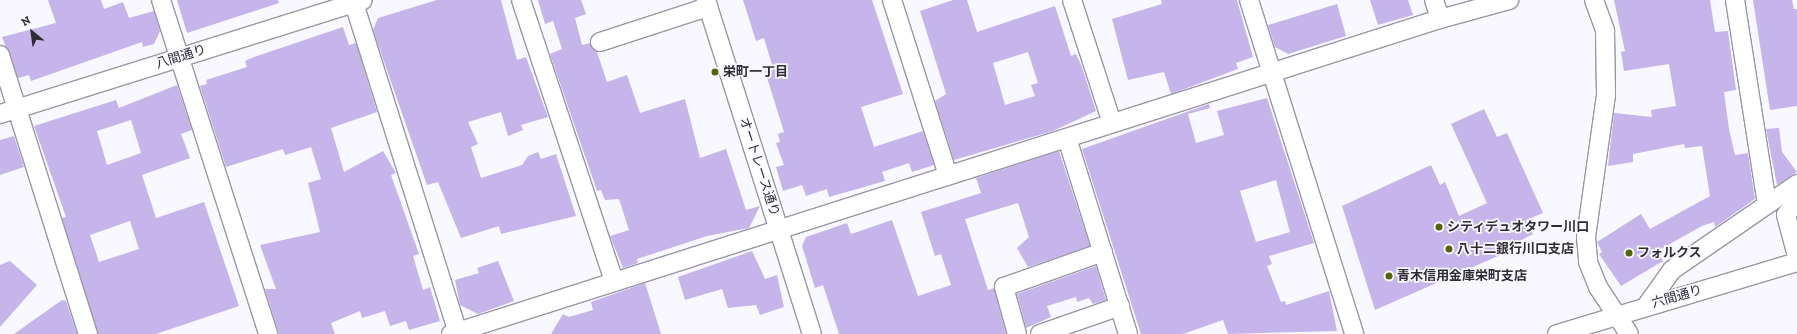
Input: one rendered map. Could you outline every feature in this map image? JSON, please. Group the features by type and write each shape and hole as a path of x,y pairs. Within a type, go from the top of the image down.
{"street":[{"path":"161,0 268,334"},
{"path":"521,0 614,282"},
{"path":"892,0 948,175"},
{"path":"1072,0 1112,123"},
{"path":"1249,0 1354,334"},
{"path":"1434,0 1440,19"},
{"path":"356,1 456,333 1272,72 1440,19 1509,0"},
{"path":"1594,0 1605,31 1606,95 1586,237 1588,262 1598,288 1629,334"},
{"path":"1735,0 1768,205"},
{"name":"八間通り","path":"0,114 356,1"},
{"path":"600,42 707,3"},
{"name":"オートレース通り","path":"707,3 812,334"},
{"path":"0,55 88,334"},
{"path":"1067,138 1128,334"},
{"path":"1647,305 1672,270 1797,184"},
{"path":"1797,201 1786,215 1797,256"},
{"path":"1017,334 1004,287 1103,252"},
{"name":"六間通り","path":"1557,334 1647,305 1797,262"},
{"path":"1040,334 1120,306"}],"building":[{"path":"48,0 101,0 104,9 123,2 129,18 154,11 160,31 154,44 143,47 142,42 31,81 29,75 18,78 2,37 56,23"},
{"path":"177,0 278,0 279,3 187,33"},
{"path":"437,0 501,0 517,60 526,57 548,117 521,125 523,130 508,136 501,112 468,122 478,144 471,147 481,178 522,165 528,156 538,152 541,159 556,154 576,216 501,234 499,226 461,238 438,182 427,185 373,30 378,18"},
{"path":"538,0 581,0 586,14 575,18 582,45 590,43 597,52 607,82 627,75 640,113 685,99 700,158 726,149 746,210 760,206 749,228 707,236 637,259 638,263 623,268 610,236 629,230 619,199 605,200 601,190 597,191 550,54 562,49 553,21 545,24"},
{"path":"743,0 872,0 903,94 861,107 874,147 923,131 934,165 912,172 909,163 882,172 885,181 829,197 827,189 806,196 802,185 783,191 776,167 784,165 776,143 780,142 778,134 784,132 765,71 773,68 764,38 756,41"},
{"path":"953,0 967,0 977,32 1055,6 1071,56 1076,54 1082,67 1096,111 1053,131 954,160 935,101 946,94 920,11","holes":["1028,52 1038,83 1031,85 1035,96 1005,105 993,63"]},
{"path":"1161,0 1237,0 1253,57 1236,63 1238,69 1171,94 1164,72 1128,80 1112,19 1162,4"},
{"path":"1370,0 1408,0 1413,15 1378,25"},
{"path":"1614,0 1710,0 1715,32 1728,31 1736,90 1724,92 1729,129 1735,155 1748,153 1755,199 1715,227 1714,222 1702,226 1657,251 1663,261 1621,286 1599,254 1602,252 1597,242 1641,214 1650,229 1710,196 1702,146 1685,148 1684,144 1633,154 1633,162 1608,166 1614,113 1652,117 1651,110 1676,106 1669,64 1624,71 1621,52 1625,51"},
{"path":"1753,0 1792,0 1794,9 1797,9 1797,106 1770,110"},
{"path":"1337,4 1346,36 1288,54 1275,47 1268,25"},
{"path":"343,27 349,45 356,43 377,112 331,128 344,172 383,151 396,173 391,175 419,254 413,256 423,290 430,287 440,321 409,330 406,321 390,326 385,311 362,318 360,311 331,323 335,334 279,334 265,289 276,289 260,245 320,232 308,183 321,179 311,147 285,155 283,149 226,167 200,86 207,84 206,80 247,67 245,61 254,57"},
{"path":"177,85 192,130 181,134 190,158 142,175 156,218 204,202 239,306 156,334 98,334 62,218 66,217 34,126 116,100 119,108","holes":["131,120 141,153 107,165 97,131","130,221 139,249 99,262 90,235"]},
{"path":"1267,98 1314,243 1269,256 1272,264 1267,266 1281,302 1285,301 1286,305 1329,291 1337,331 1228,334 1223,320 1183,334 1141,334 1082,149 1209,104 1210,108 1188,114 1196,143 1224,135 1217,111","holes":["1276,180 1290,232 1256,242 1240,191"]},
{"name":"シティデュオタワー川口","path":"1484,109 1497,137 1507,133 1543,213 1526,220 1533,234 1520,241 1523,245 1375,310 1342,206 1431,165 1440,185 1445,182 1459,216 1487,203 1451,124"},
{"path":"1779,128 1782,152 1797,172 1777,185 1766,129"},
{"path":"14,136 24,167 0,175 0,140"},
{"path":"1059,151 1090,246 1028,267 1017,248 1029,237 1018,203 965,219 988,290 994,288 1006,334 839,334 823,285 815,288 802,246 806,237 847,223 851,234 892,220 918,296 951,285 941,254 935,256 921,212 981,193 976,178"},
{"path":"752,251 765,279 777,275 784,307 760,315 756,305 728,308 722,289 685,300 678,277"},
{"path":"10,261 37,285 0,327 0,265"},
{"path":"498,261 514,301 478,314 460,305 455,280 479,273 477,268"},
{"path":"1096,266 1106,300 1093,304 1089,298 1077,302 1076,297 1047,306 1051,317 1026,328 1017,294"},
{"path":"645,283 661,334 551,334 563,314 569,317 593,310 591,302"},
{"path":"62,300 66,301 77,334 14,334"}],"place":[{"name":"栄町一丁目","path":"715,72"},
{"name":"シティデュオタワー川口","path":"1439,227"},
{"name":"八十二銀行川口支店","path":"1449,249"},
{"name":"フォルクス","path":"1629,253"},
{"name":"青木信用金庫栄町支店","path":"1389,276"}]}
